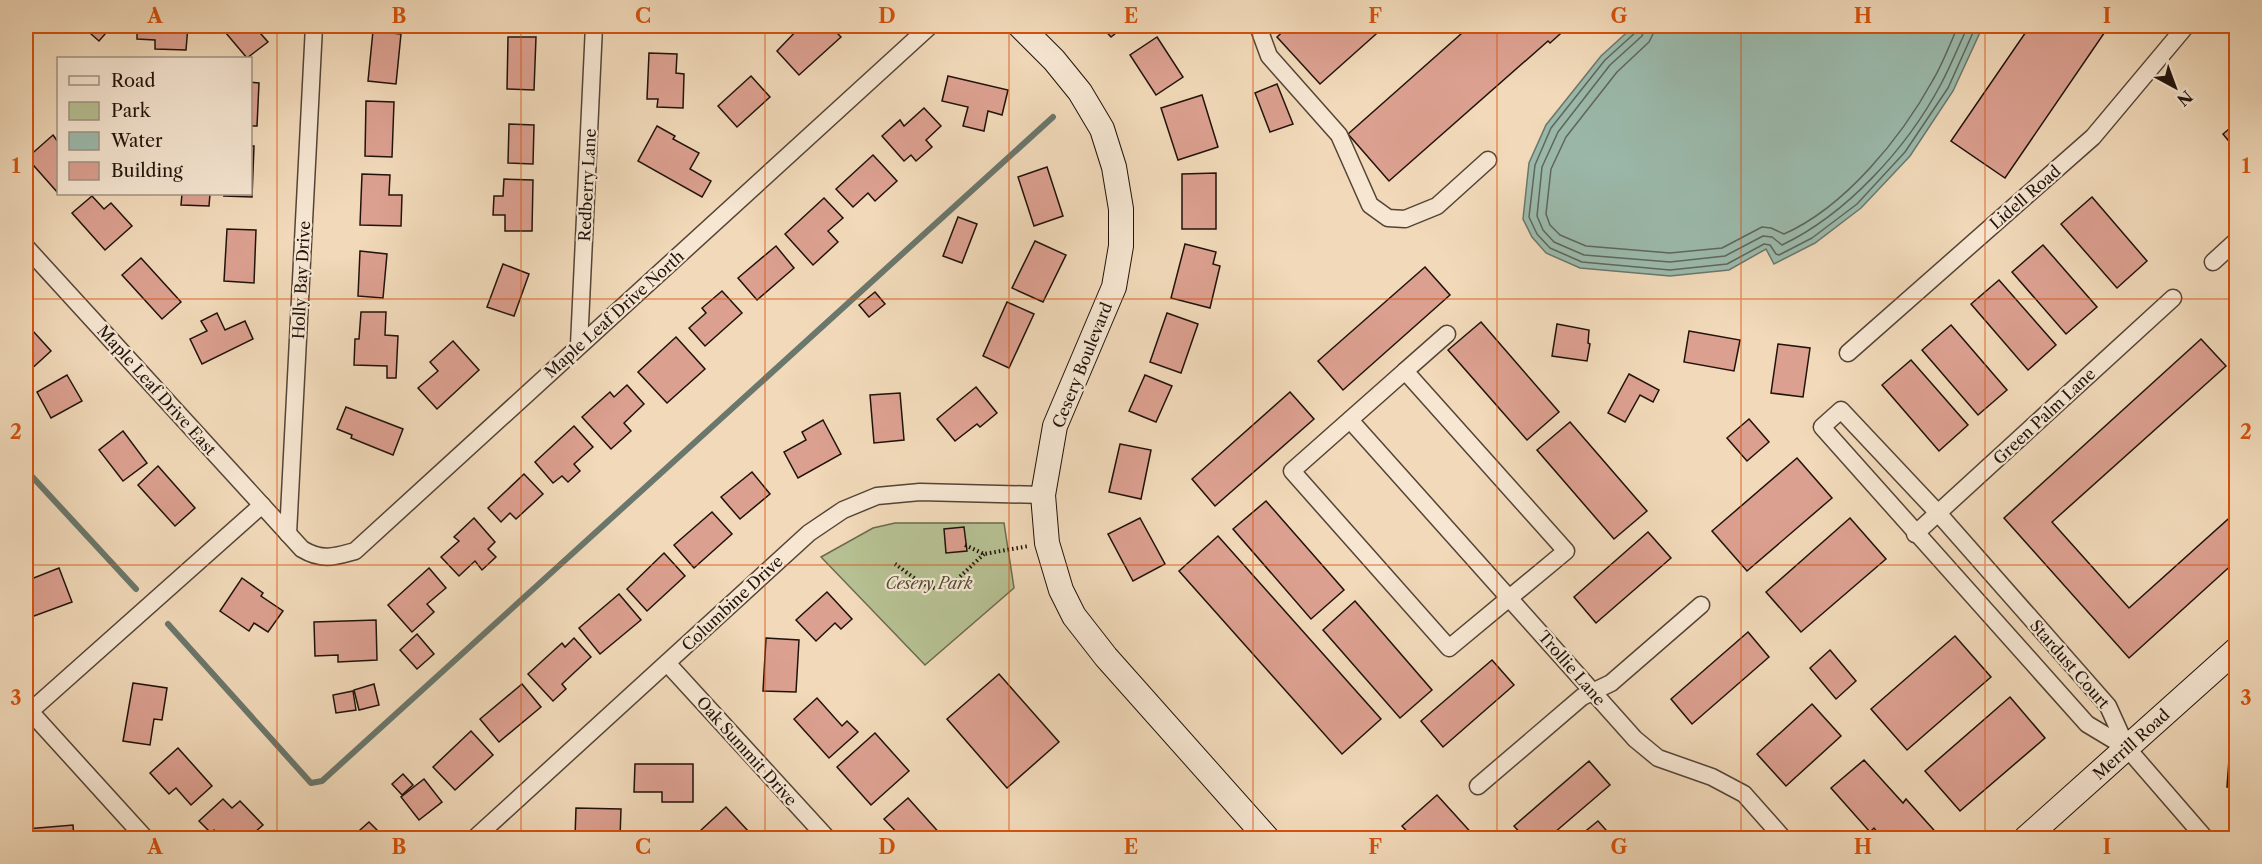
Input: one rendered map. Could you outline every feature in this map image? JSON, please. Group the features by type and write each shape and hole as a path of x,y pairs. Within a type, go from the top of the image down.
{"main road":[{"name":"Cesery Boulevard","path":"1020,26 1054,60 1080,92 1102,129 1114,167 1121,208 1120,246 1114,287 1055,426 1043,495 1047,543 1061,591 1074,616 1106,657 1267,838"},
{"name":"Merrill Road","path":"2026,838 2236,650"}],"street":[{"name":"Holly Bay Drive","path":"288,534 314,26"},
{"name":"Redberry Lane","path":"579,345 594,26"},
{"name":"Maple Leaf Drive North","path":"288,534 302,549 315,557 336,557 355,551 930,26"},
{"path":"1258,26 1269,56 1339,135 1370,205 1388,218 1405,219 1437,206 1488,160"},
{"name":"Lidell Road","path":"1848,353 2093,137 2186,26"},
{"path":"2213,262 2236,241"},
{"name":"Maple Leaf Drive East","path":"26,247 288,534"},
{"name":"Green Palm Lane","path":"1915,534 2173,298"},
{"path":"1404,371 1566,551 1449,648 1292,471 1404,371 1447,334"},
{"name":"Stardust Court","path":"1841,410 1938,513 2108,706 2127,748 2087,724 1915,534 1822,427 1841,410"},
{"name":"Trollie Lane","path":"1350,420 1635,739 1658,758 1712,777 1744,794 1784,838"},
{"name":"Columbine Drive","path":"481,837 809,533 843,510 878,496 920,492 1043,495"},
{"path":"145,838 27,711 262,505"},
{"path":"1478,786 1582,697 1611,683 1701,605"},
{"name":"Oak Summit Drive","path":"667,663 827,838"},
{"path":"2127,748 2205,838"}],"path":[{"path":"895,564 930,587 944,590 949,588 984,554 1047,543"},
{"path":"965,545 984,554"}],"green space":[{"name":"Cesery Park","path":"895,523 1004,523 1014,588 925,665 821,557 873,528"}],"water":[{"path":"1634,26 1983,26 1953,91 1910,156 1861,208 1815,243 1774,264 1766,249 1729,270 1670,276 1580,268 1546,253 1532,237 1523,219 1529,163 1546,125 1601,56"}],"building":[{"path":"112,26 99,41 83,27"},
{"path":"137,26 188,26 186,50 155,49 155,40 137,39"},
{"path":"220,26 254,26 268,42 246,57"},
{"path":"655,26 681,26 681,32 654,31"},
{"path":"801,26 830,26 841,37 799,75 777,51"},
{"path":"1101,26 1125,26 1111,37"},
{"path":"1289,26 1385,26 1320,84 1277,37"},
{"path":"1470,26 1569,26 1550,43 1548,41 1389,181 1348,134"},
{"path":"2030,26 2109,26 2005,178 1951,141"},
{"path":"373,31 401,34 396,84 368,81"},
{"path":"508,37 536,37 534,90 507,89"},
{"path":"1157,37 1183,77 1156,95 1130,55"},
{"path":"649,53 677,54 676,73 684,74 683,108 657,107 658,99 647,99"},
{"path":"751,76 770,97 737,127 718,106"},
{"path":"948,76 1008,90 1002,115 988,111 984,131 963,126 968,107 942,101"},
{"path":"252,82 259,83 257,126 252,126"},
{"path":"1277,84 1293,124 1270,132 1255,93"},
{"path":"1202,95 1218,147 1178,160 1161,108"},
{"path":"366,101 394,102 392,157 365,156"},
{"path":"924,108 941,126 926,140 932,147 916,161 911,155 904,161 882,136 900,120 904,126"},
{"path":"2236,123 2236,150 2223,134"},
{"path":"509,124 534,125 533,164 508,163"},
{"path":"657,126 675,136 673,139 699,153 690,169 711,181 702,197 638,161"},
{"path":"53,135 57,141 57,192 27,158"},
{"path":"252,146 254,146 252,197 224,196 252,195"},
{"path":"873,155 897,181 875,201 868,193 853,207 836,189"},
{"path":"1047,167 1063,216 1034,226 1018,177"},
{"path":"1216,173 1216,229 1182,229 1182,174"},
{"path":"362,174 390,175 389,195 402,195 401,226 360,225"},
{"path":"504,179 533,180 532,231 505,231 505,215 493,215 494,196 503,196"},
{"path":"182,195 210,195 209,206 181,205"},
{"path":"92,196 104,209 111,203 132,226 105,250 72,213"},
{"path":"2092,197 2147,261 2117,288 2061,224"},
{"path":"824,198 843,218 828,231 838,242 813,265 785,234"},
{"path":"958,217 977,224 962,263 943,256"},
{"path":"227,229 256,230 254,283 224,281"},
{"path":"1035,241 1066,255 1043,302 1012,288"},
{"path":"1185,244 1216,252 1213,264 1220,266 1210,308 1171,298"},
{"path":"2043,245 2097,307 2066,334 2012,272"},
{"path":"776,246 794,268 757,300 738,278"},
{"path":"360,251 387,254 383,298 358,296"},
{"path":"141,258 181,302 162,319 122,275"},
{"path":"503,264 529,274 514,316 487,307"},
{"path":"1425,267 1450,295 1343,390 1318,361"},
{"path":"1999,280 2056,345 2028,370 1971,304"},
{"path":"722,291 742,313 705,346 689,328 706,313 702,308"},
{"path":"875,292 885,304 869,317 859,305"},
{"path":"1007,302 1034,314 1009,368 983,356"},
{"path":"361,312 386,312 385,335 398,336 396,378 387,378 387,366 354,365 355,339 359,339"},
{"path":"217,313 225,330 245,321 253,339 202,364 190,339 207,331 201,321"},
{"path":"1167,313 1198,324 1181,373 1150,362"},
{"path":"1481,322 1559,412 1527,440 1448,350"},
{"path":"1557,324 1589,330 1588,343 1590,344 1587,361 1552,356"},
{"path":"1951,325 2007,390 1978,415 1922,350"},
{"path":"26,331 29,335 33,331 51,351 28,372 26,370"},
{"path":"1689,331 1740,340 1734,371 1684,362"},
{"path":"676,337 705,369 667,403 638,372"},
{"path":"2201,339 2226,366 2052,522 2129,608 2236,512 2236,561 2129,658 2004,518"},
{"path":"453,341 479,370 437,409 418,388 438,371 430,362"},
{"path":"1778,344 1810,348 1803,397 1771,393"},
{"path":"1911,360 1968,425 1939,451 1882,385"},
{"path":"1629,374 1659,390 1653,402 1640,395 1625,422 1608,413"},
{"path":"67,375 82,401 51,418 37,392"},
{"path":"1145,375 1172,386 1156,422 1129,411"},
{"path":"627,385 644,404 624,423 631,431 611,449 582,417 610,392 614,397"},
{"path":"976,387 997,413 980,427 977,424 955,441 937,419"},
{"path":"1290,392 1314,419 1215,506 1192,479"},
{"path":"900,393 904,440 874,443 870,395"},
{"path":"346,407 403,429 393,455 351,438 352,435 337,429"},
{"path":"1749,419 1769,442 1747,461 1727,438"},
{"path":"823,420 841,454 798,478 784,452 806,440 802,432"},
{"path":"1570,422 1647,511 1614,539 1537,450"},
{"path":"574,426 593,447 574,464 580,471 568,482 562,476 553,483 535,462"},
{"path":"123,431 147,463 123,481 99,450"},
{"path":"1120,444 1151,450 1141,499 1109,492"},
{"path":"1797,458 1832,498 1747,571 1712,531"},
{"path":"158,466 195,508 175,526 138,485"},
{"path":"752,472 770,494 740,519 721,497"},
{"path":"524,474 543,494 516,519 510,513 501,522 488,508"},
{"path":"1266,501 1344,590 1311,619 1233,529"},
{"path":"712,512 732,534 694,568 674,545"},
{"path":"474,518 495,542 488,549 496,557 482,570 475,561 459,576 441,557 459,541 454,537"},
{"path":"1140,518 1165,564 1133,581 1108,534"},
{"path":"1850,518 1886,559 1801,632 1766,592"},
{"path":"964,527 967,551 946,553 944,529"},
{"path":"1648,532 1671,558 1596,623 1574,597"},
{"path":"1218,536 1381,719 1342,754 1179,571"},
{"path":"664,553 685,576 647,611 627,589"},
{"path":"59,568 72,602 26,619 26,581"},
{"path":"429,568 446,588 427,604 434,612 412,632 388,605"},
{"path":"242,578 263,593 261,596 283,611 268,632 254,623 249,631 220,611"},
{"path":"827,592 852,619 841,629 835,623 816,641 796,620"},
{"path":"619,594 641,620 600,654 579,628"},
{"path":"1355,601 1432,690 1400,718 1323,630"},
{"path":"376,620 377,660 338,662 338,655 315,656 314,622"},
{"path":"1748,632 1769,657 1692,724 1671,699"},
{"path":"417,634 434,654 417,669 400,650"},
{"path":"1955,636 1991,677 1907,750 1871,709"},
{"path":"574,638 591,657 562,684 566,689 553,701 528,674 562,643 565,647"},
{"path":"766,638 799,640 796,692 763,691"},
{"path":"1830,650 1856,681 1836,699 1810,668"},
{"path":"1492,660 1514,685 1443,747 1421,721"},
{"path":"999,674 1059,742 1007,788 947,719"},
{"path":"133,683 167,688 162,720 154,719 150,745 123,741"},
{"path":"374,684 379,705 359,710 354,690"},
{"path":"522,684 541,707 499,742 480,719"},
{"path":"353,691 356,710 336,713 333,695"},
{"path":"2010,697 2045,738 1960,811 1925,771"},
{"path":"817,698 842,726 847,721 858,732 829,758 794,719"},
{"path":"1812,704 1841,736 1786,786 1757,754"},
{"path":"471,731 493,755 455,790 433,767"},
{"path":"875,733 909,771 871,805 837,767"},
{"path":"2230,746 2236,747 2236,787 2227,787"},
{"path":"178,748 212,786 191,805 176,788 169,794 150,773"},
{"path":"1864,760 1903,803 1906,799 1941,838 1882,838 1874,828 1870,832 1831,788"},
{"path":"1589,761 1610,785 1548,838 1525,838 1514,826"},
{"path":"635,764 693,764 693,802 662,802 662,792 634,792"},
{"path":"403,774 413,785 402,795 392,784"},
{"path":"424,779 442,802 419,820 401,797"},
{"path":"1437,795 1476,838 1413,838 1402,826"},
{"path":"908,798 943,837 902,838 884,819"},
{"path":"223,799 232,808 240,801 263,825 254,833 259,838 222,838 214,830 211,833 199,821"},
{"path":"726,807 749,832 742,838 707,838 700,831"},
{"path":"576,808 621,809 620,838 575,838"},
{"path":"1598,821 1613,838 1577,838"},
{"path":"369,822 385,838 351,838"},
{"path":"73,825 74,838 26,838 26,829"}],"waterway":[{"path":"168,624 311,783 322,781 1053,117"},
{"path":"26,470 136,589"}]}
